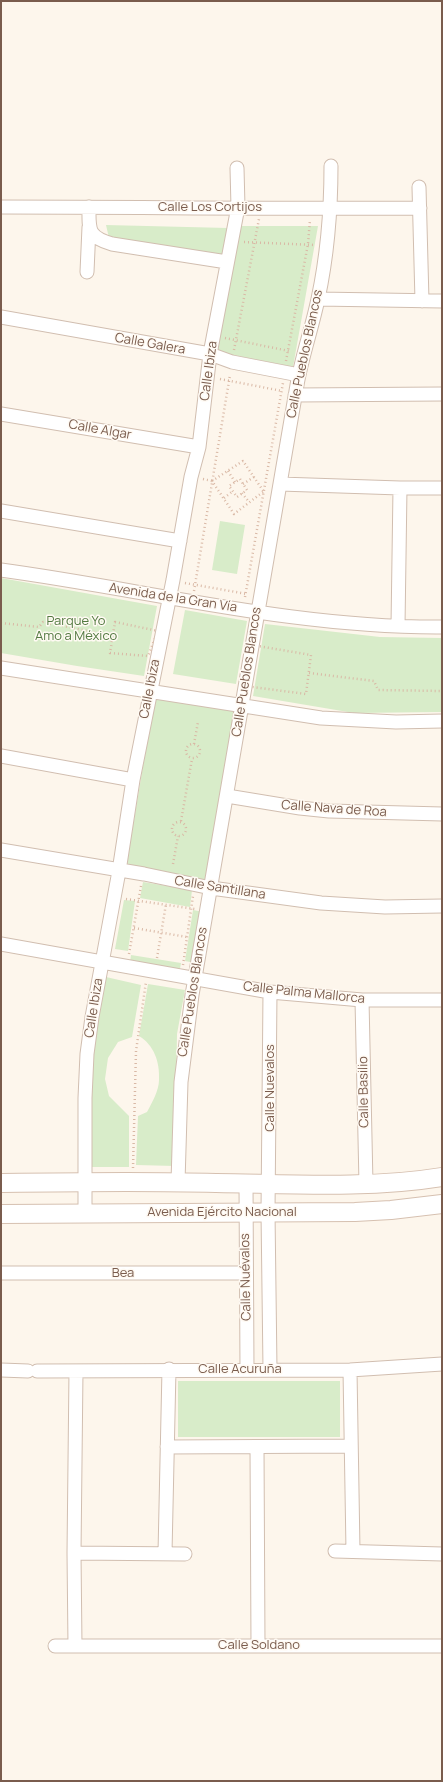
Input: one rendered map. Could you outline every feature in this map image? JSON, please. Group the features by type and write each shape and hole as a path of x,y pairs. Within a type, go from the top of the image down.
{"street":[{"name":"Calle Pueblos Blancos","path":"178,1182 181,1074 195,978 227,796 256,612 260,597 297,385 303,354 318,299 331,209 331,166"},
{"name":"Calle Ibiza","path":"85,1212 84,1182 87,1054 94,1004 119,871 133,780 173,580 191,477 199,447 210,354 238,207 237,168"},
{"path":"419,187 422,301"},
{"name":"Calle Los Cortijos","path":"1,207 262,207 311,209 420,208"},
{"path":"87,272 89,207"},
{"path":"89,227 93,236 112,244 227,262"},
{"path":"318,299 442,301"},
{"name":"Calle Galera","path":"1,317 210,354 232,362 284,372 297,385 442,394"},
{"name":"Calle Algar","path":"1,414 199,447"},
{"path":"280,484 442,488"},
{"path":"398,626 400,488"},
{"path":"1,511 180,541"},
{"name":"Avenida de la Gran Vía","path":"1,570 256,612 340,623 442,627"},
{"path":"1,668 321,718 360,721 442,721"},
{"path":"1,756 133,780"},
{"name":"Calle Nava de Roa","path":"227,796 300,808 329,811 442,814"},
{"name":"Calle Santillana","path":"1,850 144,874 210,888 321,903 363,906 442,906"},
{"name":"Calle Palma Mallorca","path":"1,944 270,992 362,1000 442,1000"},
{"name":"Calle Nuevalos","path":"269,1184 270,992"},
{"name":"Calle Basilio","path":"362,1000 366,1184"},
{"path":"1,1183 132,1181 269,1184 366,1184 396,1183 442,1177"},
{"name":"Calle Nuévalos","path":"246,1183 247,1370"},
{"path":"269,1184 270,1369"},
{"name":"Avenida Ejército Nacional","path":"1,1214 391,1210 442,1204"},
{"name":"Bea","path":"1,1272 246,1274"},
{"name":"Calle Acuruña","path":"1,1370 350,1370 442,1364"},
{"path":"165,1553 169,1369"},
{"path":"75,1646 74,1553 76,1370"},
{"path":"350,1370 350,1446 353,1551"},
{"path":"167,1447 350,1446"},
{"path":"257,1447 258,1645"},
{"path":"335,1551 442,1554"},
{"path":"74,1553 185,1554"},
{"name":"Calle Soldano","path":"55,1646 442,1646"}],"path":[{"path":"191,601 195,586 253,244 262,207"},
{"path":"242,609 246,594 284,372 308,244 311,209"},
{"path":"232,240 253,244 308,244 326,246"},
{"path":"214,335 236,341 303,354"},
{"path":"208,377 281,392 297,385"},
{"path":"212,481 243,461 263,492"},
{"path":"228,471 235,482"},
{"path":"243,484 254,477"},
{"path":"240,479 243,484 247,490 237,497 229,486 240,479"},
{"path":"212,481 234,514 263,492"},
{"path":"224,498 233,491"},
{"path":"242,493 249,502"},
{"path":"173,580 195,586 260,597"},
{"path":"1,623 39,627 43,622 113,636"},
{"path":"115,622 158,631 148,656 110,653 113,636 115,622"},
{"path":"252,645 312,655 306,694 245,686 252,645"},
{"path":"309,672 374,681 378,690 442,690"},
{"path":"194,744 198,722"},
{"path":"194,744 200,749 200,754 197,757 192,758 187,755 186,751 190,745 194,744"},
{"path":"181,821 192,758"},
{"path":"178,836 173,833 172,828 176,822 181,821"},
{"path":"178,836 184,834 186,831 186,826 181,821"},
{"path":"173,864 178,836"},
{"path":"128,966 138,900 144,874"},
{"path":"181,976 194,890"},
{"path":"114,898 138,900 207,911"},
{"path":"157,958 166,904"},
{"path":"134,928 187,937"},
{"path":"132,1181 136,1051 149,970"}],"green space":[{"path":"106,225 228,228 223,257 109,238"},
{"path":"237,226 318,226 293,367 213,351"},
{"path":"220,521 245,525 237,574 212,570"},
{"name":"Parque Yo Amo a México","path":"1,578 157,606 144,676 1,653"},
{"path":"185,610 247,621 236,684 173,674"},
{"path":"265,624 380,637 442,638 442,712 354,713 253,696"},
{"path":"155,694 235,707 206,881 126,868"},
{"path":"143,882 192,890 190,907 140,898"},
{"path":"124,900 135,901 128,951 115,949"},
{"path":"193,910 209,913 200,964 185,961"},
{"path":"131,955 181,963 178,980 129,971"},
{"path":"106,977 141,985 132,1037 118,1042 108,1058 105,1079 109,1096 129,1116 129,1167 90,1167 91,1064"},
{"path":"148,984 185,990 177,1034 175,1166 136,1165 138,1116 147,1112 157,1092 159,1084 159,1073 155,1055 149,1044 139,1036"},
{"path":"178,1381 340,1381 340,1437 178,1437"}]}
